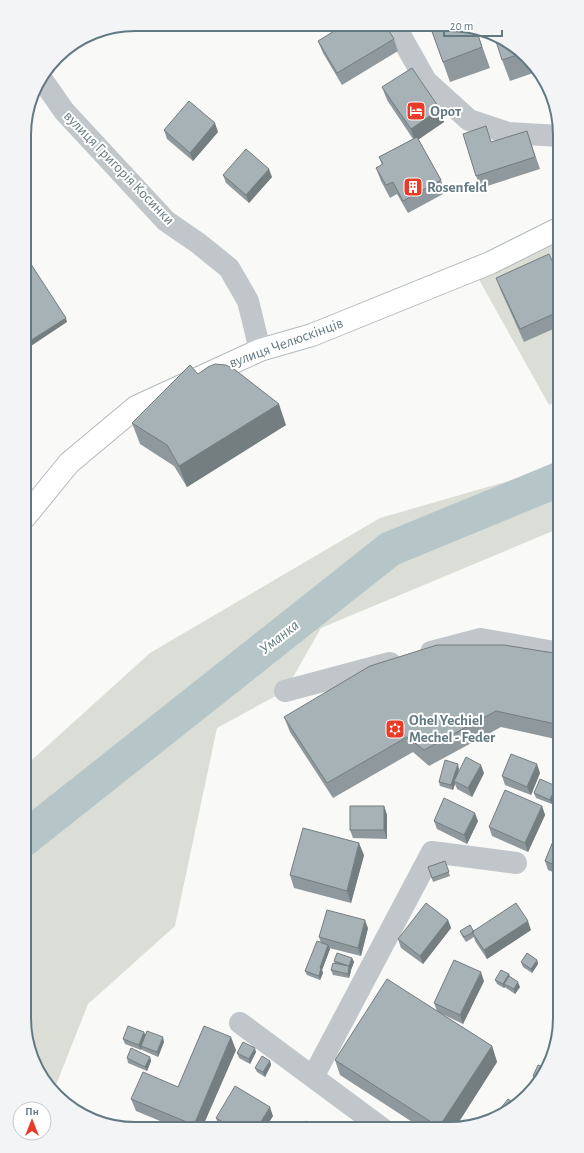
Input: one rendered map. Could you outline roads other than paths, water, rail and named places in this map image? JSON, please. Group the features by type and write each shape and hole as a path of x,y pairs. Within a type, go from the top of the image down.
{"main road":[{"name":"вулиця Челюскінців","path":"31,509 69,463 136,407 260,350 319,332 490,263 553,232"}],"street":[{"path":"398,31 426,81 469,120 508,132 553,135"},
{"name":"вулиця Григорія Косинки","path":"45,83 64,111 166,221 198,243 229,268 248,302 260,350"},
{"path":"285,691 481,639 553,652"},
{"path":"313,1077 432,852 516,863"},
{"path":"240,1023 374,1122"}],"waterway":[{"name":"Уманка","path":"31,833 390,549 553,482"}],"place":[{"name":"Орот","path":"416,111"},
{"name":"Rosenfeld","path":"413,187"},
{"name":"Ohel Yechiel Mechel - Feder","path":"395,729"}]}
